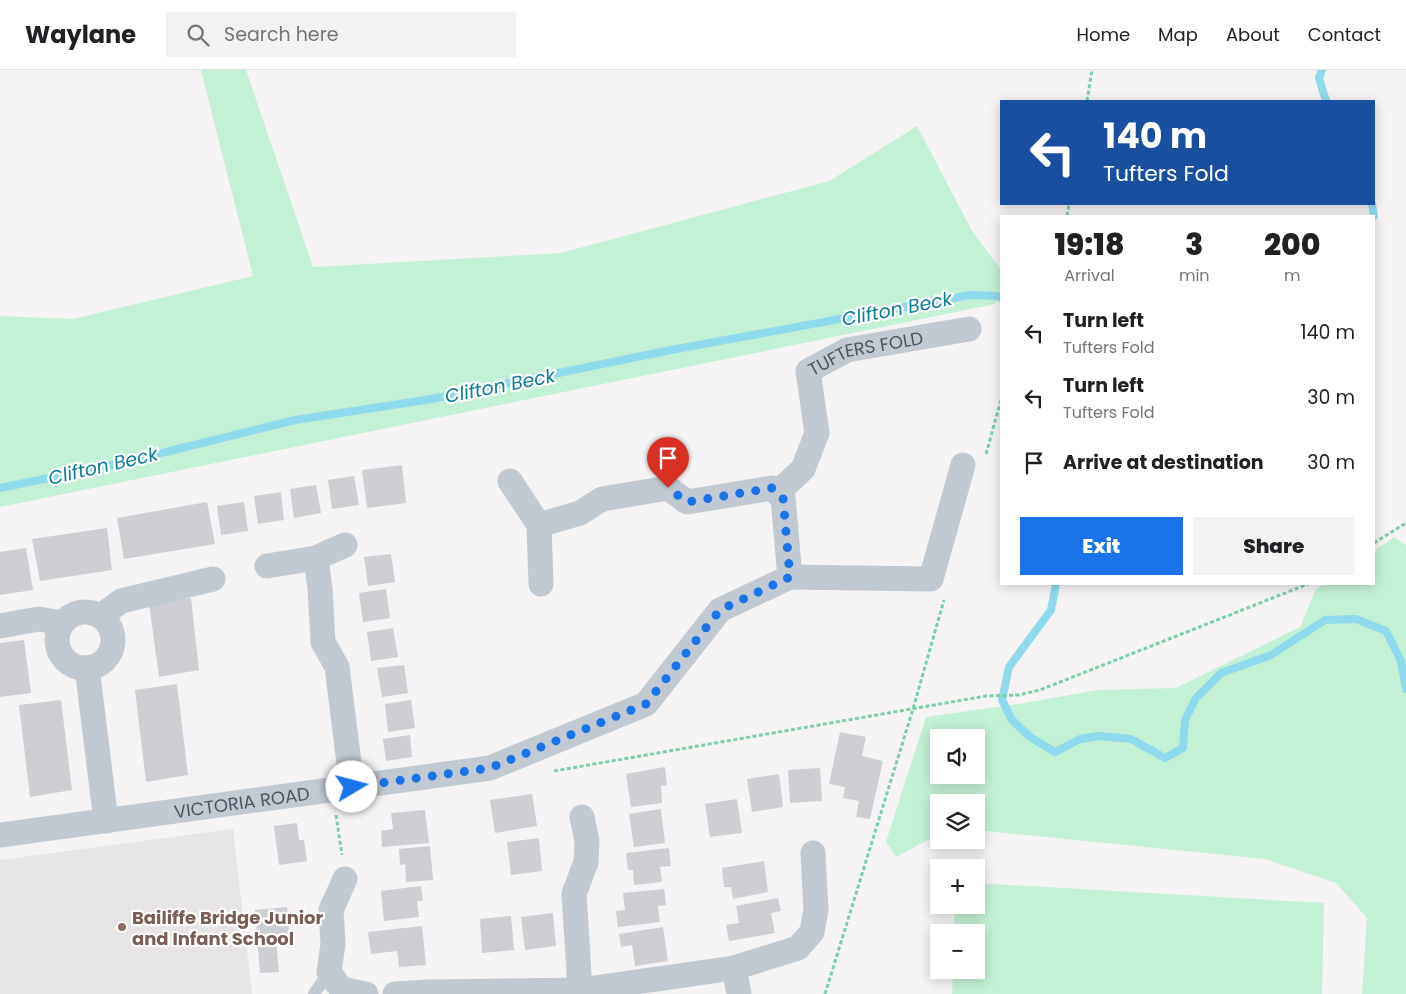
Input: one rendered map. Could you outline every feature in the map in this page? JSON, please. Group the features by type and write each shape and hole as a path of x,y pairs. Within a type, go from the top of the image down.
{"street":[{"name":"TUFTERS FOLD","path":"777,493 803,469 817,433 808,371 847,350 969,329"},
{"name":"VICTORIA ROAD","path":"0,835 490,768 646,704 720,610 790,577 931,579 974,461"},
{"path":"510,481 539,525 541,584"},
{"path":"539,525 580,513 602,498 668,488 687,502 772,488 783,498 790,577"},
{"path":"267,566 316,558 345,545"},
{"path":"316,558 323,642 337,668 352,787"},
{"path":"101,616 121,601 213,579"},
{"path":"85,611 101,616 108,622 112,630 112,647 109,655 103,662 87,668 70,664 58,649 56,640 62,623 68,617 85,611"},
{"path":"0,626 39,619 62,623"},
{"path":"87,668 106,820"},
{"path":"580,990 574,894 586,862 587,841 582,817"},
{"path":"395,994 580,990 734,968 798,948 812,932 816,910 813,853"},
{"path":"343,869 331,910 333,944 329,972 341,989 366,994"},
{"path":"734,968 739,994"}],"lane":[{"path":"314,994 329,972"}],"path":[{"path":"1087,100 1092,70"},
{"path":"974,461 1000,402"},
{"path":"1375,542 1406,523"},
{"path":"550,772 913,708 986,696 1019,695 1040,690 1305,585"},
{"path":"825,994 913,708 944,600"},
{"path":"336,815 343,869"}],"shaded area":[{"name":"Bailiffe Bridge Junior and Infant School","path":"233,829 252,994 0,994 0,860"}],"green space":[{"path":"201,70 246,70 313,267 561,253 829,181 917,126 972,231 1000,269 1000,292 995,304 0,507 0,316 73,319 253,276"},
{"path":"1394,537 1406,545 1406,994 1362,994 1367,918 1336,883 1265,859 985,831 985,794 930,794 930,839 896,857 886,842 926,717 1025,703 1097,690 1176,688 1300,627 1316,589 1322,585 1375,585 1375,550"},
{"path":"985,884 1324,903 1322,994 952,994 953,979 985,979 985,924 954,924 954,914 985,914"}],"building":[{"path":"402,465 406,503 367,508 362,470"},
{"path":"354,476 359,505 332,509 328,480"},
{"path":"316,485 321,513 294,518 290,489"},
{"path":"281,492 284,520 258,524 254,496"},
{"path":"207,502 215,544 124,559 117,518"},
{"path":"244,502 248,531 221,535 217,506"},
{"path":"107,528 112,570 40,581 32,539"},
{"path":"26,548 33,590 0,595 0,552"},
{"path":"391,554 395,582 368,586 364,557"},
{"path":"386,589 390,618 363,622 359,593"},
{"path":"191,598 199,670 159,677 149,603"},
{"path":"393,628 398,657 371,661 367,632"},
{"path":"24,640 31,693 0,697 0,643"},
{"path":"404,665 408,693 382,697 377,668"},
{"path":"177,684 188,775 146,782 135,690"},
{"path":"61,700 72,790 30,797 19,705"},
{"path":"411,700 415,728 388,732 385,704"},
{"path":"840,732 866,737 862,756 883,761 870,819 856,817 859,801 843,798 845,787 829,784"},
{"path":"410,735 412,757 386,761 383,739"},
{"path":"665,767 667,785 661,786 662,803 631,807 626,774"},
{"path":"820,768 822,801 790,803 788,770"},
{"path":"779,774 783,807 752,812 747,779"},
{"path":"532,794 537,826 495,833 490,800"},
{"path":"737,799 742,833 710,837 705,804"},
{"path":"661,809 665,843 634,847 629,814"},
{"path":"425,810 429,843 382,847 381,831 393,829 391,813"},
{"path":"297,823 299,840 304,840 307,861 279,865 274,826"},
{"path":"539,838 542,871 511,875 507,842"},
{"path":"430,846 433,880 406,882 405,864 400,865 399,849"},
{"path":"669,848 671,866 660,867 662,882 634,885 633,870 628,870 626,853"},
{"path":"764,861 768,892 733,899 731,887 724,887 722,868"},
{"path":"421,886 423,901 417,901 419,917 384,921 381,891"},
{"path":"664,889 666,905 658,906 660,922 618,927 616,911 625,910 623,893"},
{"path":"778,898 781,911 771,913 775,933 729,941 726,925 739,923 736,906"},
{"path":"287,907 290,939 276,941 279,972 260,973 255,910"},
{"path":"553,913 556,946 525,950 521,917"},
{"path":"511,916 514,950 482,953 480,919"},
{"path":"422,926 426,965 399,967 397,951 371,954 368,932"},
{"path":"663,927 668,961 635,966 632,945 621,947 619,934"}],"waterway":[{"path":"1322,70 1319,78 1326,100"},
{"path":"1372,205 1374,215"},
{"name":"Clifton Beck","path":"0,488 117,464 295,420 432,399 671,350 970,295 1000,298"},
{"path":"1056,585 1051,610 1009,667 1002,700 1012,720 1030,737 1055,752 1080,739 1099,736 1131,739 1165,758 1183,748 1185,720 1196,698 1221,673 1271,655 1325,620 1356,619 1386,631 1401,661 1406,689"}],"place":[{"name":"Bailiffe Bridge Junior and Infant School","path":"122,927"}],"route":[{"path":"352,787 490,768 646,704 720,610 790,577 783,498 772,488 687,502 668,488"}]}
